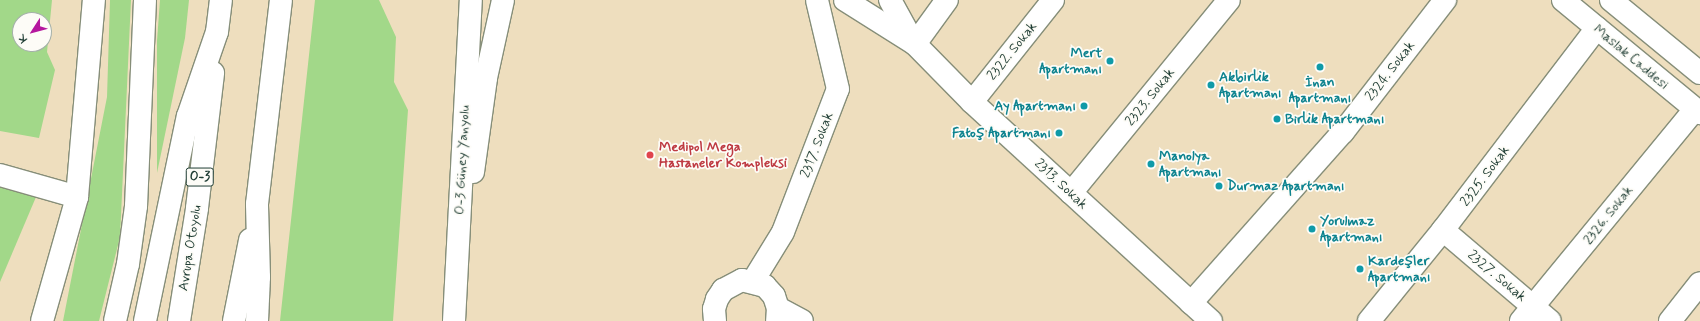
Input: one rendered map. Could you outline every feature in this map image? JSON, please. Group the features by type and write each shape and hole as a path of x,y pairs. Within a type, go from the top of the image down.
{"main road":[{"path":"42,321 77,197 94,0"},
{"path":"115,321 128,264 136,206 145,0"},
{"name":"O-3","path":"218,32 221,0"},
{"path":"234,321 257,204 281,0"},
{"name":"O-3 Güney Yanyolu","path":"454,321 471,0"},
{"path":"458,228 476,159 486,78 503,0"},
{"name":"2317. Sokak","path":"753,281 783,232 838,89 817,0"},
{"name":"2313. Sokak","path":"844,0 915,44 972,102 1211,321"},
{"name":"2313. Sokak","path":"890,0 915,44"},
{"path":"915,44 947,0"},
{"name":"2322. Sokak","path":"972,102 1053,0"},
{"name":"2323. Sokak","path":"1071,193 1229,0"},
{"name":"2324. Sokak","path":"1191,303 1342,132 1445,0"},
{"name":"Maslak Caddesi","path":"1563,0 1697,111"},
{"path":"1611,0 1700,72"},
{"name":"2325. Sokak","path":"1369,321 1443,230 1597,28"},
{"path":"146,321 188,116 218,32"},
{"name":"Avrupa Otoyolu","path":"179,321 197,208 218,32"},
{"name":"2326. Sokak","path":"1527,314 1697,111"},
{"path":"0,176 77,197"},
{"path":"257,204 259,277 257,321"},
{"name":"2327. Sokak","path":"1443,230 1527,314 1550,321"},
{"path":"715,321 714,309 723,290 737,282 753,281 765,286 774,296 778,315 801,321"},
{"path":"1670,321 1700,283"}],"green space":[{"path":"0,0 52,0 51,12 12,12 12,52 47,52 55,70 39,138 0,131"},
{"path":"110,0 131,0 120,237 99,321 63,321 107,97"},
{"path":"160,0 189,0 185,38 157,173 157,41"},
{"path":"315,0 379,0 396,37 394,82 408,110 393,321 280,321"},
{"path":"0,187 36,197 0,282"}],"place":[{"name":"Mert Apartmanı","path":"1110,61"},
{"name":"İnan Apartmanı","path":"1320,67"},
{"name":"Akbirlik Apartmanı","path":"1211,85"},
{"name":"Ay Apartmanı","path":"1084,106"},
{"name":"Birlik Apartmanı","path":"1277,119"},
{"name":"Fatoş Apartmanı","path":"1059,133"},
{"name":"Medipol Mega Hastaneler Kompleksi","path":"650,155"},
{"name":"Manolya Apartmanı","path":"1151,164"},
{"name":"Durmaz Apartmanı","path":"1219,186"},
{"name":"Yorulmaz Apartmanı","path":"1312,229"},
{"name":"Kardeşler Apartmanı","path":"1360,269"}]}
